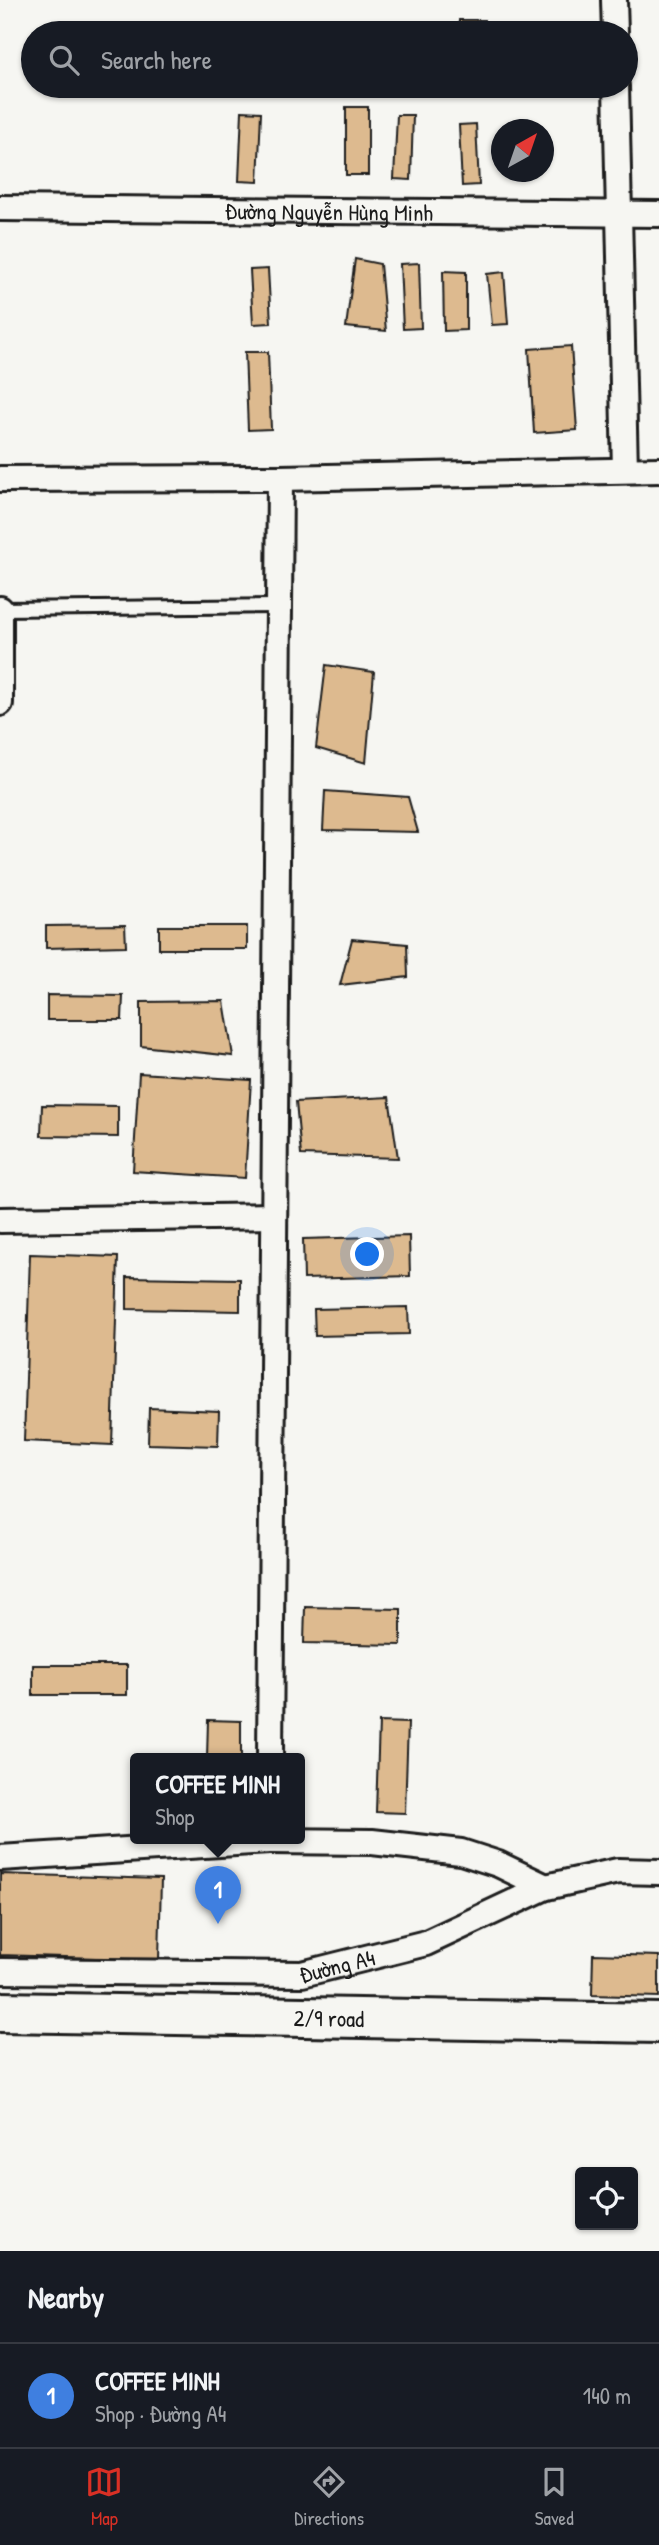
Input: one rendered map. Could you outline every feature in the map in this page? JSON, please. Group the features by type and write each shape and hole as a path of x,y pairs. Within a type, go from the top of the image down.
{"highway":[{"name":"2/9 road","path":"0,2012 659,2023"}],"street":[{"path":"614,0 615,21"},
{"path":"616,98 625,470"},
{"name":"Đường Nguyễn Hùng Minh","path":"0,208 659,214"},
{"path":"0,479 279,478 659,470"},
{"path":"270,1753 279,478"},
{"path":"0,609 0,703"},
{"path":"0,1220 274,1216"},
{"path":"305,1841 372,1842 461,1852 498,1864 546,1887"},
{"path":"0,1858 209,1844"},
{"name":"Đường A4","path":"0,1971 302,1974 426,1942 546,1887 618,1871 659,1872"}],"lane":[{"path":"0,609 278,606"}],"building":[{"path":"346,107 368,107 368,175 346,175"},
{"path":"242,111 261,112 258,182 239,181"},
{"path":"397,115 413,115 411,180 394,179"},
{"path":"476,124 479,185 462,186 459,125"},
{"path":"355,259 380,264 386,331 346,327"},
{"path":"419,263 421,328 403,329 400,264"},
{"path":"268,269 271,323 253,324 250,270"},
{"path":"443,271 466,272 466,330 444,331"},
{"path":"504,272 508,324 492,325 487,274"},
{"path":"571,346 577,430 534,433 529,349"},
{"path":"245,352 268,352 271,429 248,430"},
{"path":"326,665 374,672 366,763 316,748"},
{"path":"325,791 408,797 418,832 323,830"},
{"path":"125,925 126,946 46,948 46,926"},
{"path":"159,926 247,926 247,949 159,949"},
{"path":"352,939 407,944 408,977 340,985"},
{"path":"47,995 123,996 122,1020 47,1020"},
{"path":"224,1001 233,1056 141,1046 141,1002"},
{"path":"139,1073 251,1080 245,1178 133,1171"},
{"path":"389,1097 398,1158 301,1155 296,1102"},
{"path":"42,1105 118,1106 118,1137 41,1136"},
{"path":"409,1236 410,1276 304,1279 303,1239"},
{"path":"30,1254 118,1257 112,1445 24,1441"},
{"path":"127,1277 240,1279 240,1311 127,1309"},
{"path":"408,1307 409,1334 315,1336 314,1309"},
{"path":"149,1408 219,1411 218,1446 148,1444"},
{"path":"305,1607 401,1609 401,1645 304,1643"},
{"path":"33,1665 127,1665 127,1695 33,1695"},
{"path":"208,1720 241,1721 241,1753 207,1753"},
{"path":"379,1722 408,1723 405,1813 376,1812"},
{"path":"0,1874 161,1879 159,1960 0,1955"},
{"path":"593,1954 659,1956 659,1997 592,1995"}],"place":[{"name":"COFFEE MINH","path":"218,1924"}]}
